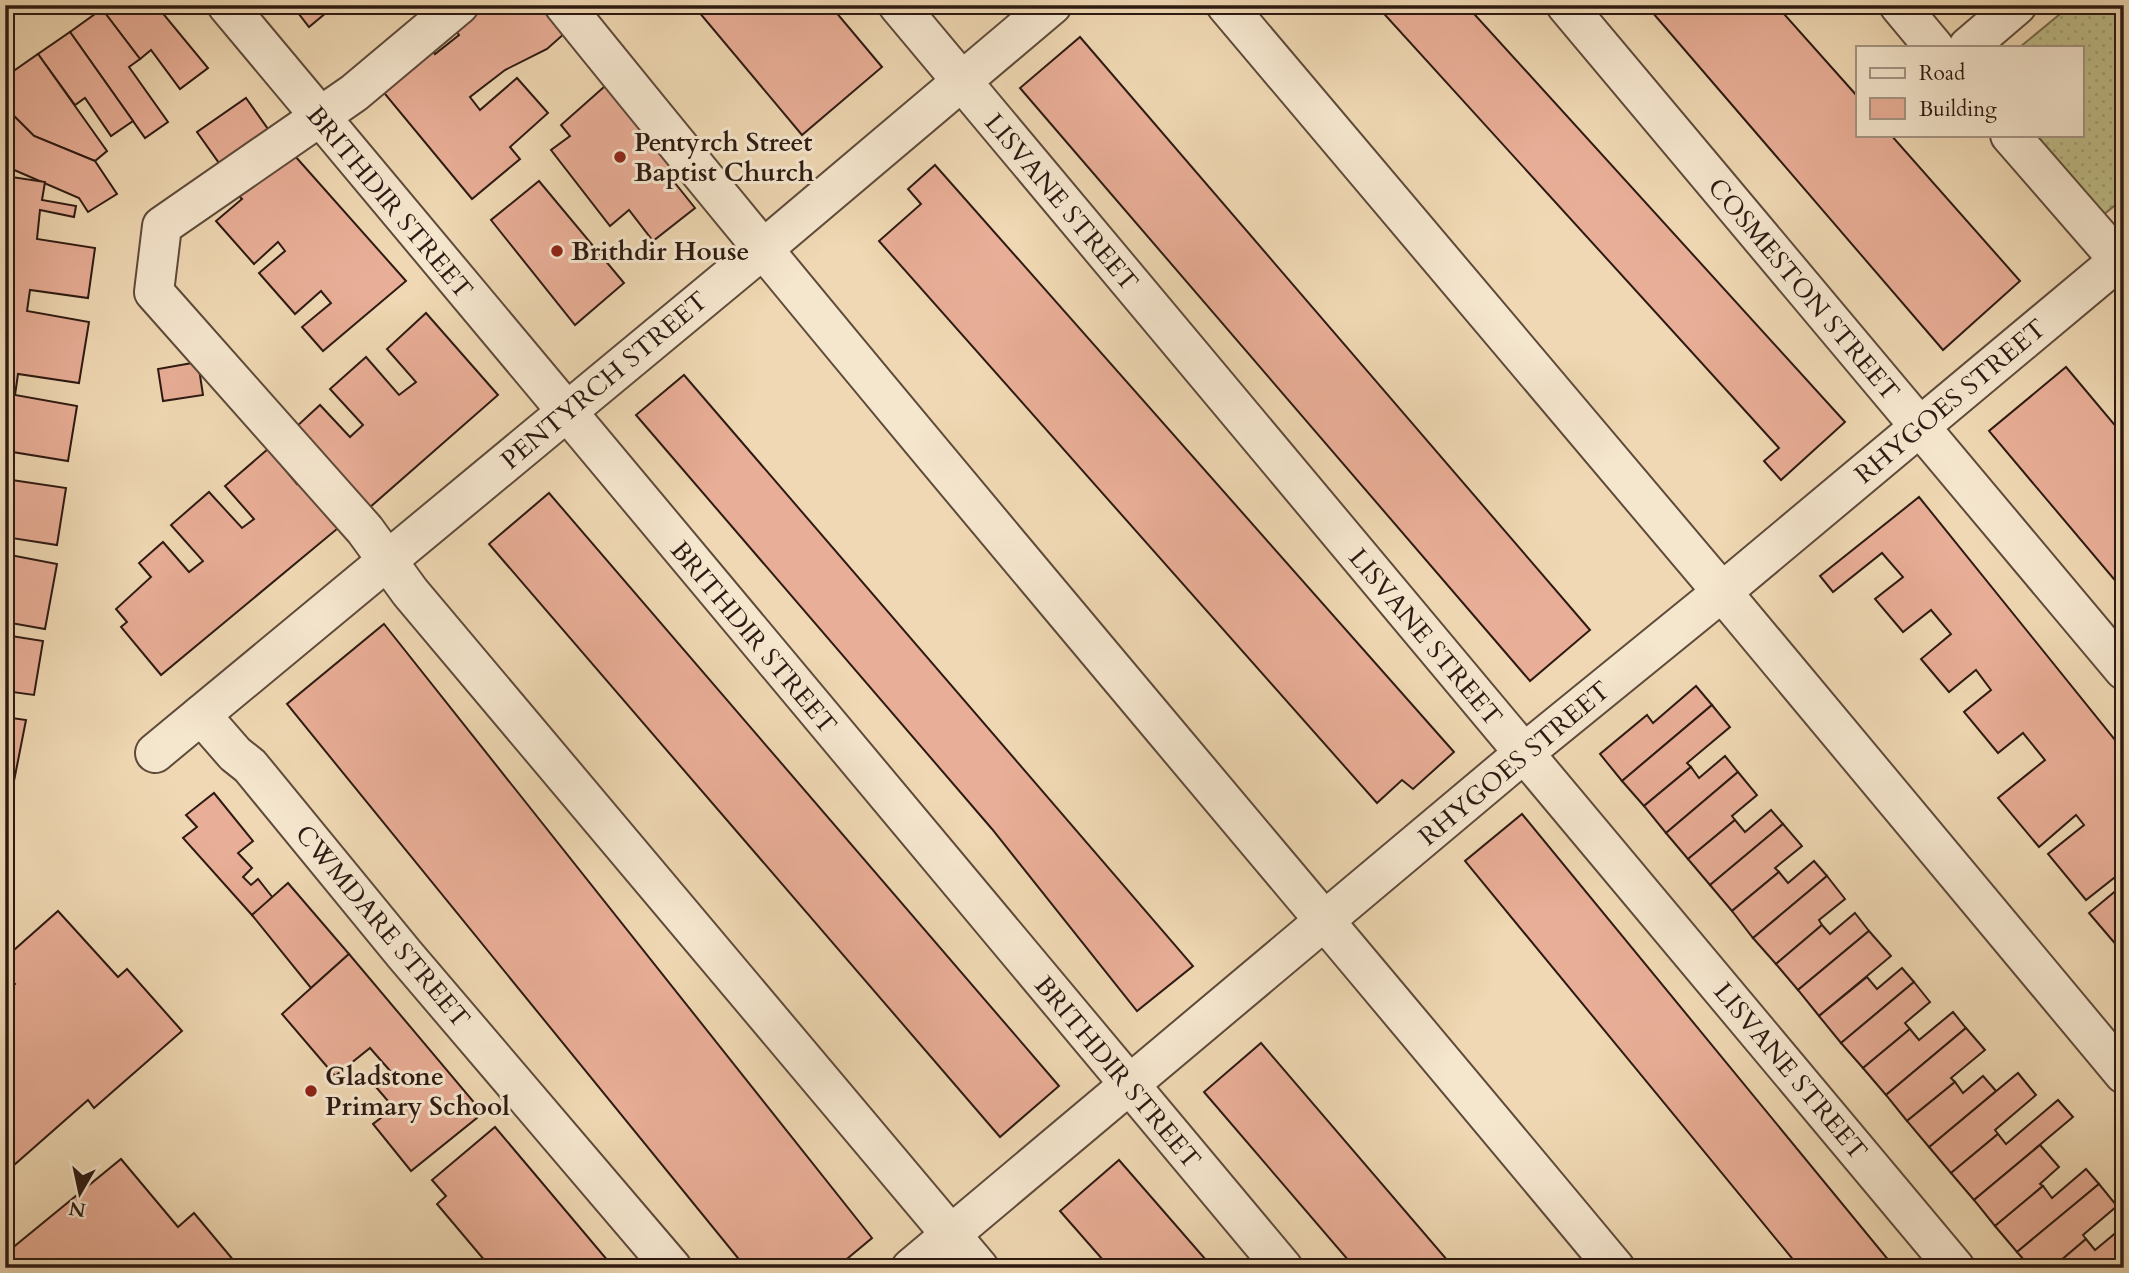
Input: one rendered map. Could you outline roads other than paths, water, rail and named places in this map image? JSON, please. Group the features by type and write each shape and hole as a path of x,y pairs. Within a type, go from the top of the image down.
{"street":[{"name":"BRITHDIR STREET","path":"227,5 1283,1268"},
{"path":"459,5 361,87 162,226 154,292 365,530 410,592 979,1268"},
{"path":"564,5 762,250 1327,920 1615,1268"},
{"name":"LISVANE STREET","path":"898,5 1955,1268"},
{"name":"PENTYRCH STREET","path":"155,753 762,250 1052,5"},
{"path":"1226,5 1722,592 2124,1074"},
{"name":"COSMESTON STREET","path":"1566,5 2124,670"},
{"path":"1899,5 1933,46"},
{"path":"1969,46 2017,5"},
{"path":"2011,136 2122,260"},
{"name":"RHYGOES STREET","path":"911,1268 1524,754 2122,260"},
{"name":"CWMDARE STREET","path":"201,715 235,754 250,766 405,955 672,1268"}],"place":[{"name":"Pentyrch Street Baptist Church","path":"620,157"},
{"name":"Brithdir House","path":"557,251"},
{"name":"Gladstone Primary School","path":"311,1091"}]}
